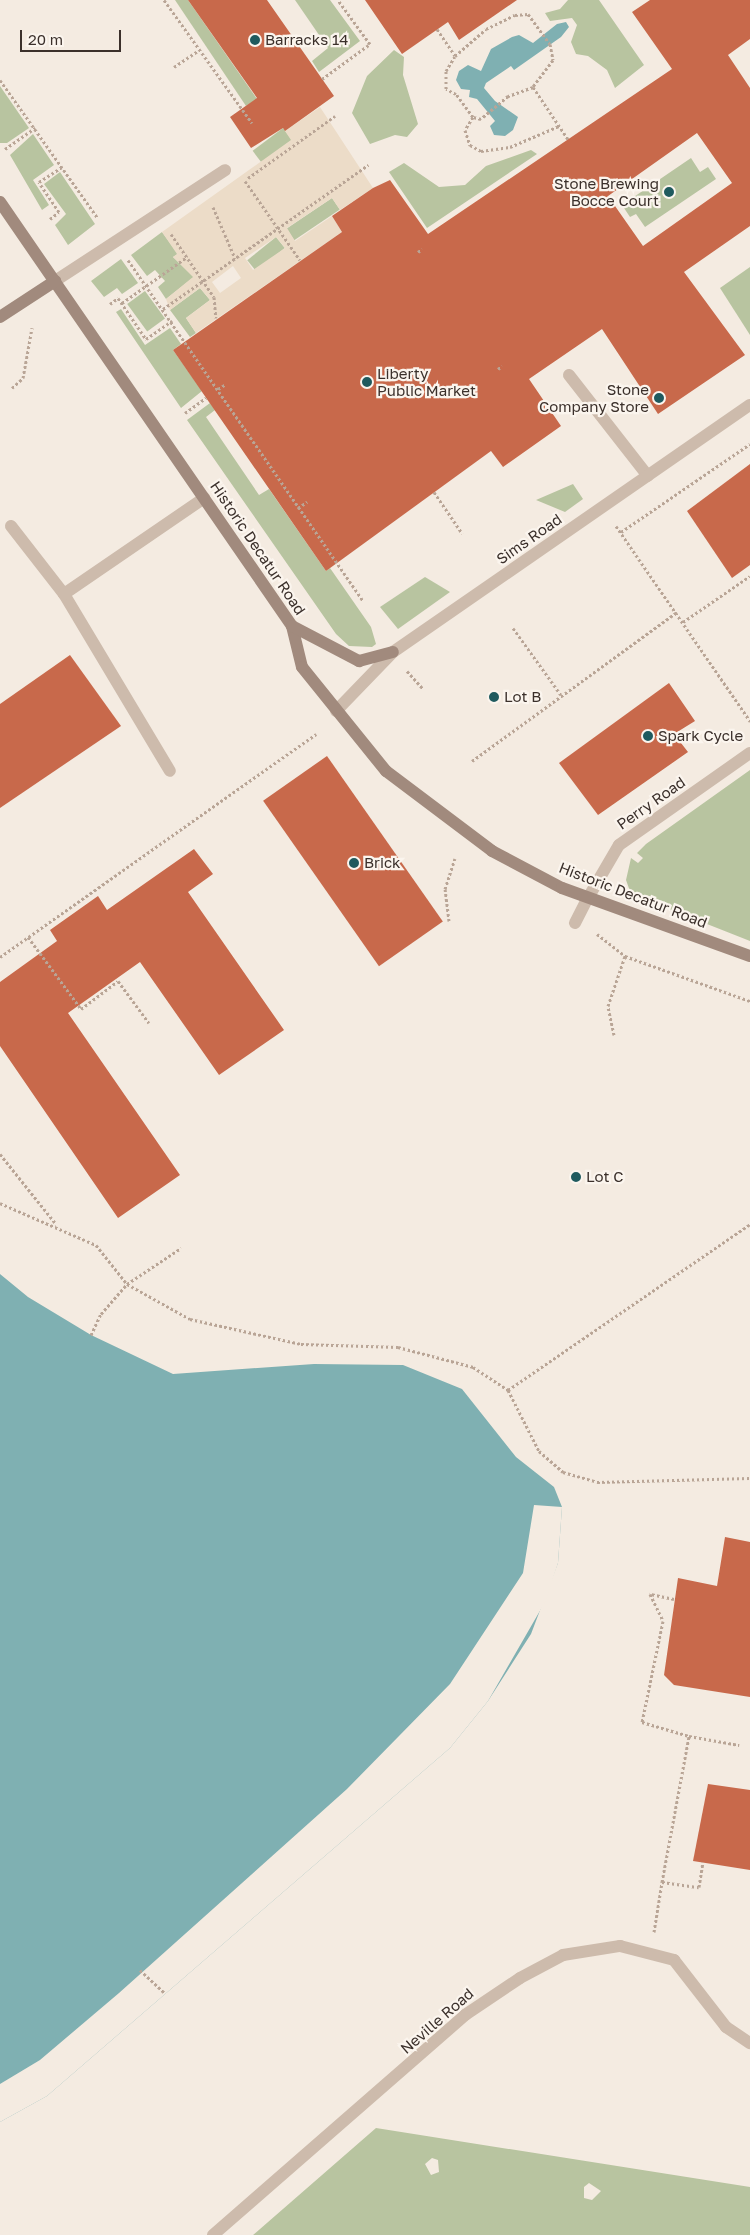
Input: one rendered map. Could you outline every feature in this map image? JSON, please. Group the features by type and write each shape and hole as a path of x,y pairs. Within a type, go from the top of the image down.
{"street":[{"path":"0,317 225,170"},
{"name":"Historic Decatur Road","path":"0,202 292,626 302,666 336,711 386,771 492,851 588,898 750,956"},
{"path":"569,375 648,476"},
{"name":"Sims Road","path":"336,711 393,652 750,405"},
{"path":"64,594 204,498"},
{"path":"11,526 64,594 170,772"},
{"path":"292,626 359,661 393,652"},
{"name":"Perry Road","path":"575,923 619,845 750,753"},
{"name":"Neville Road","path":"213,2235 465,2015 506,1986 541,1965 585,1949 620,1946 650,1952 683,1968 726,2027 750,2043"}],"path":[{"path":"164,0 252,123"},
{"path":"322,80 370,44 338,0"},
{"path":"473,118 456,94 446,89 446,71 454,56 486,29 515,15 528,14 550,44 553,60 533,87 498,104 489,113 473,118 465,130 470,145 481,151 510,147 559,126"},
{"path":"437,29 454,56"},
{"path":"174,67 198,50"},
{"path":"0,80 98,217"},
{"path":"533,87 568,139"},
{"path":"238,185 335,116"},
{"path":"4,150 35,128"},
{"path":"163,309 368,165"},
{"path":"50,219 59,212 40,182 62,167"},
{"path":"245,181 300,260"},
{"path":"204,209 218,200"},
{"path":"213,208 235,258"},
{"path":"177,229 170,234 214,297 216,318"},
{"path":"418,252 422,249"},
{"path":"126,257 172,321 363,601"},
{"path":"122,303 187,257"},
{"path":"110,304 118,298 146,339 172,321"},
{"path":"12,388 23,378 32,328"},
{"path":"498,369 502,366"},
{"path":"218,389 226,384"},
{"path":"185,413 206,398"},
{"path":"621,532 750,444"},
{"path":"434,492 462,533"},
{"path":"298,508 307,502"},
{"path":"613,522 677,612 750,721"},
{"path":"683,622 750,576"},
{"path":"472,761 677,612"},
{"path":"513,628 561,695"},
{"path":"404,668 423,689"},
{"path":"0,956 316,734"},
{"path":"449,921 445,889 455,859"},
{"path":"575,923 606,938 625,956 750,1001"},
{"path":"28,937 81,1009 118,981 149,1023"},
{"path":"614,1035 608,1006 625,956"},
{"path":"0,1154 56,1224"},
{"path":"0,1203 56,1224 96,1245 127,1284 190,1319 301,1344 398,1347 436,1354 473,1367 508,1390 539,1451 549,1464 571,1475 597,1482 750,1478"},
{"path":"508,1390 750,1224"},
{"path":"91,1335 101,1314 127,1284 182,1248"},
{"path":"674,1598 650,1594 663,1621 642,1722 689,1736 739,1745"},
{"path":"650,1952 689,1736"},
{"path":"662,1882 699,1887 703,1862"},
{"path":"140,1970 166,1993"}],"green space":[{"path":"175,0 188,0 257,99 246,106"},
{"path":"295,0 330,0 360,41 319,72 312,61 328,48"},
{"path":"568,0 599,0 644,65 615,88 607,70 588,56 576,54 571,42 577,25 572,18 550,21 545,13 560,9"},
{"path":"394,50 404,57 403,75 418,124 407,137 395,135 370,144 352,113 367,76"},
{"path":"0,86 29,128 7,143 0,143"},
{"path":"283,128 292,140 262,163 253,151"},
{"path":"33,134 54,165 33,180 49,205 42,210 10,155"},
{"path":"531,150 537,154 427,228 389,172 404,163 439,187 465,185 486,166"},
{"name":"Stone Brewing Bocce Court","path":"691,158 700,172 708,167 716,179 645,227 636,214 630,217 622,205"},
{"path":"60,172 95,224 68,245 55,225 66,214 44,184"},
{"path":"332,198 340,210 294,240 286,229"},
{"path":"162,232 178,254 173,257 194,277 166,299 158,287 165,281 155,270 147,276 131,255"},
{"path":"276,237 285,248 256,271 247,260"},
{"path":"121,259 138,283 122,294 117,288 104,297 91,281"},
{"path":"750,267 750,335 720,288"},
{"path":"200,288 210,300 186,318 196,333 190,337 170,310"},
{"path":"145,291 165,319 147,331 127,304"},
{"path":"121,309 145,345 170,328 181,344 173,350 202,391 181,408 116,312"},
{"path":"210,403 215,410 206,417 259,495 269,489 326,571 330,568 371,627 376,644 372,647 349,646 336,634 187,420"},
{"path":"573,484 583,499 565,512 536,500"},
{"path":"425,577 450,592 398,629 380,607"},
{"path":"750,770 750,941 631,894 626,880 631,858 638,863 643,858 637,853 646,844"},
{"path":"376,2128 750,2187 750,2235 253,2235","holes":["432,2158 438,2160 439,2172 431,2175 425,2164","589,2183 601,2191 592,2200 584,2198 584,2187"]}],"shaded area":[{"path":"320,107 373,188 340,210 332,198 287,228 295,241 332,216 342,232 196,333 186,318 210,300 200,288 170,310 166,299 193,277 173,257 177,254 162,232 291,140 285,131","holes":["276,237 285,248 253,270 245,258","233,266 241,278 220,293 212,282"]}],"water":[{"path":"566,22 569,27 561,37 514,70 511,66 486,83 484,88 495,101 518,117 513,130 505,136 494,135 490,126 495,121 477,99 469,97 470,90 461,89 456,80 459,71 468,65 481,71 491,49 519,35 533,43 557,24"},
{"path":"0,1274 28,1297 91,1335 173,1374 314,1364 403,1365 462,1389 516,1457 554,1487 562,1507 558,1563 531,1634 488,1701 450,1748 47,2096 0,2122"}],"pier":[{"path":"534,1505 562,1507 558,1563 545,1602 488,1701 450,1748 47,2096 0,2122 0,2084 40,2060 119,1993 347,1789 450,1684 523,1573"}],"building":[{"name":"Barracks 14","path":"188,0 267,0 334,96 285,131 283,128 251,148 230,117 257,98"},
{"path":"365,0 517,0 459,40 448,22 402,54"},
{"path":"650,0 750,0 750,39 728,55 750,88 750,226 684,272 745,355 658,414 602,329 529,379 561,426 503,467 491,451 326,571 173,350 342,232 332,216 373,188 390,180 428,234 672,69 632,12","holes":["697,133 732,183 643,246 608,196"]},
{"path":"750,464 750,565 732,578 687,511"},
{"path":"70,655 121,726 0,808 0,704"},
{"path":"669,683 695,721 674,734 688,752 598,815 559,763"},
{"name":"Brick","path":"327,756 443,921 379,966 263,801"},
{"path":"194,849 213,874 188,892 284,1030 219,1075 140,962 68,1013 180,1175 118,1218 0,1046 0,982 57,941 50,930 98,896 107,910"},
{"path":"725,1537 750,1542 750,1697 674,1685 664,1675 678,1578 717,1586"},
{"path":"708,1784 750,1790 750,1870 693,1861"}],"place":[{"name":"Barracks 14","path":"255,40"},
{"name":"Stone Brewing Bocce Court","path":"669,192"},
{"name":"Liberty Public Market","path":"367,382"},
{"name":"Stone Company Store","path":"659,398"},
{"name":"Lot B","path":"494,697"},
{"name":"Spark Cycle","path":"648,736"},
{"name":"Brick","path":"354,863"},
{"name":"Lot C","path":"576,1177"}]}
